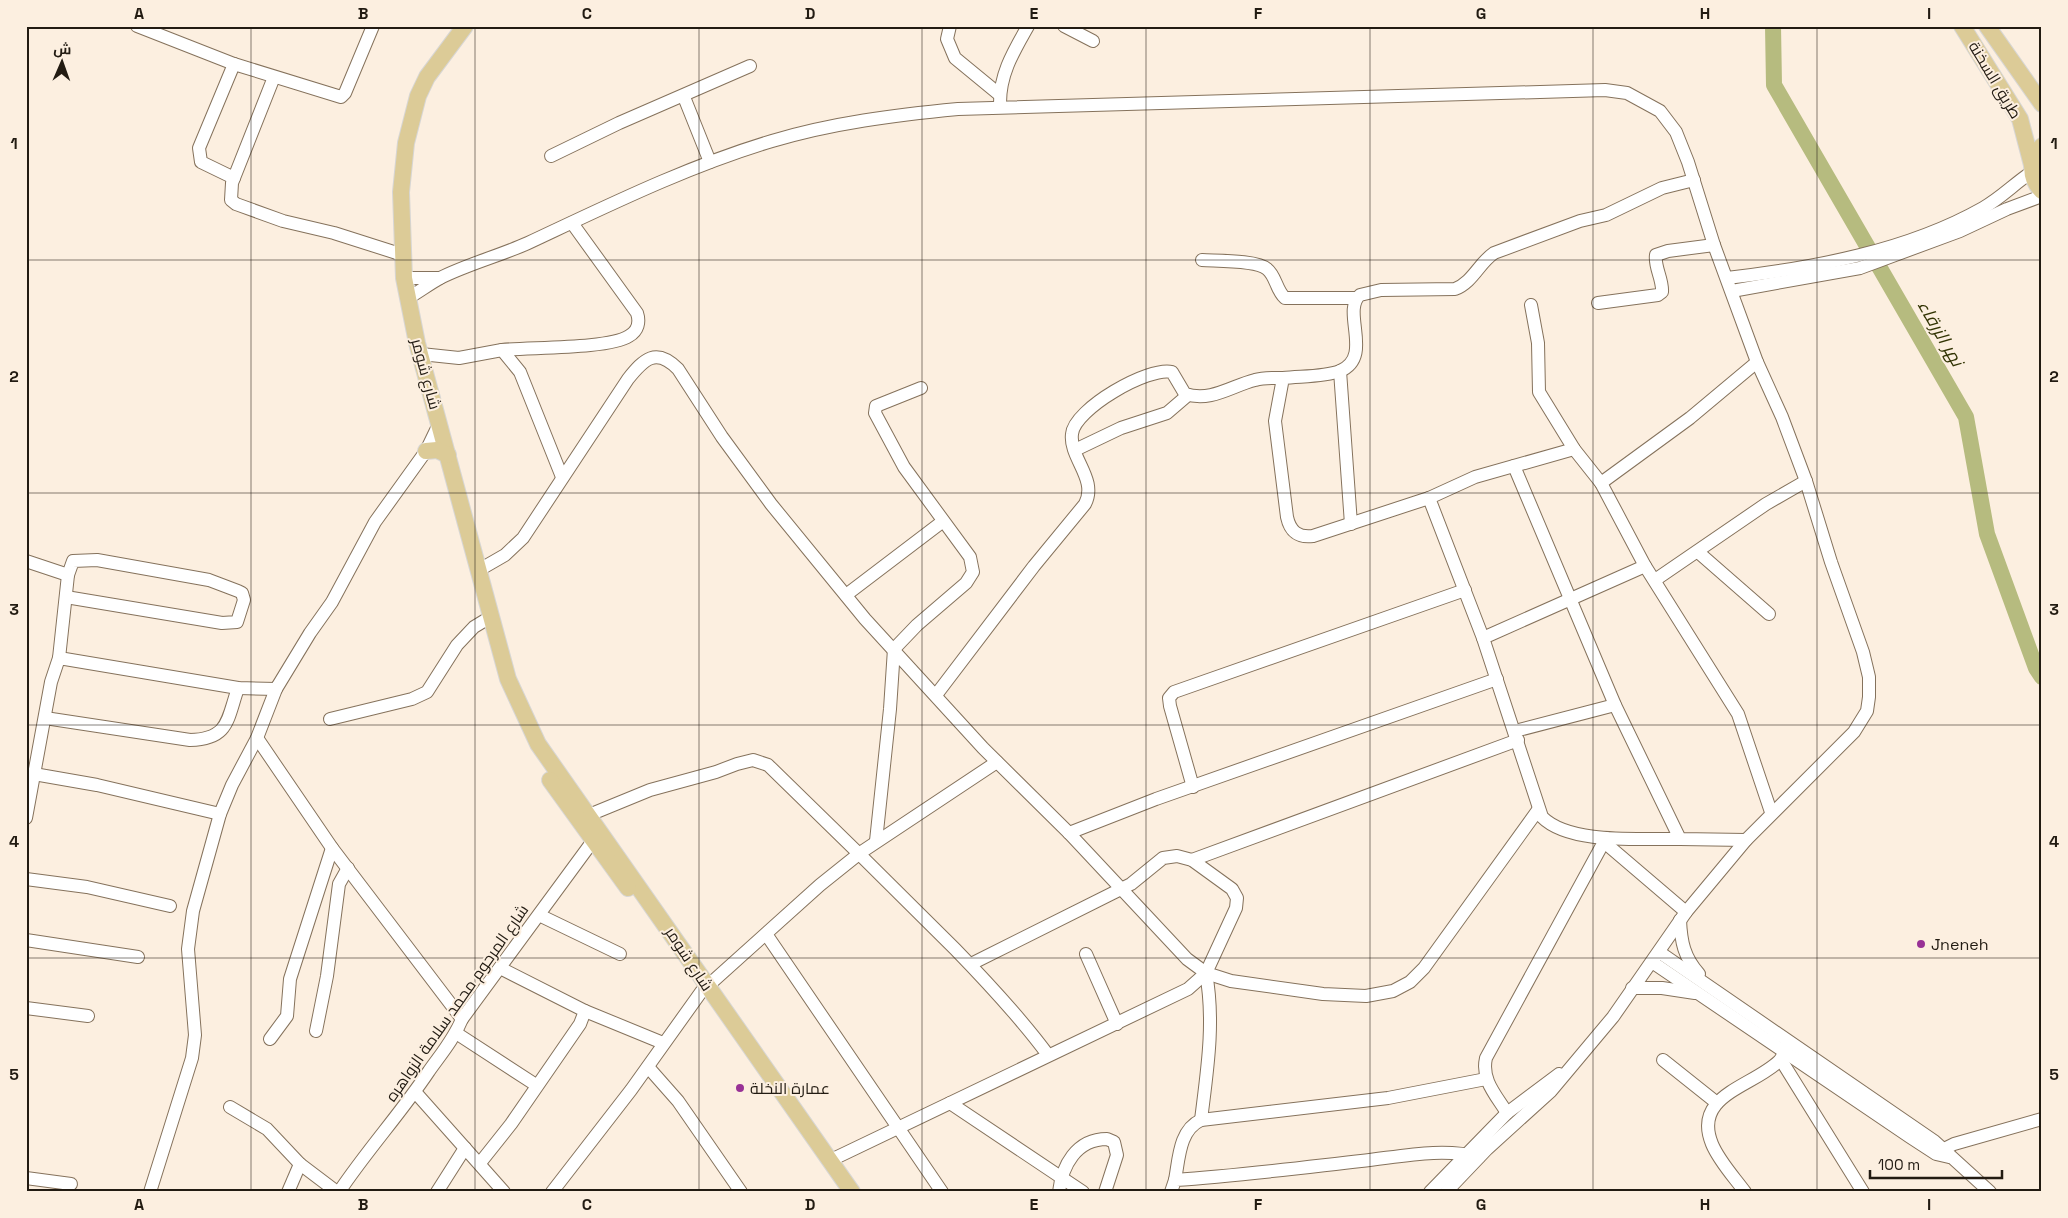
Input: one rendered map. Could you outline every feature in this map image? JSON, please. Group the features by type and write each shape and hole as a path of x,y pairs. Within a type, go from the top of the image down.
{"main road":[{"name":"شارع شومر","path":"465,26 427,77 416,104 406,143 402,170 402,255 404,278 421,354 508,679 528,725 540,766 596,836 704,989 841,1192"},
{"name":"طريق السخنة","path":"1962,26 2020,119 2036,184 2042,191"},
{"name":"طريق السخنة","path":"1987,26 2042,104"},
{"path":"2032,168 2036,152 2042,146"},
{"path":"426,451 437,450 448,455"},
{"name":"شارع شومر","path":"528,725 549,760 589,815 596,836"},
{"name":"شارع شومر","path":"704,989 831,1160 852,1192"}],"street":[{"path":"137,26 234,64 341,97 345,93 373,26"},
{"path":"950,26 947,39 955,58 1000,95"},
{"path":"1000,108 1000,95 1014,47 1028,26"},
{"path":"1064,26 1093,41"},
{"path":"234,64 202,140 198,155 201,162 234,178"},
{"path":"551,156 619,123 750,66"},
{"path":"274,77 234,178 230,194 231,200 236,204 283,221 334,233 402,255"},
{"path":"408,298 440,278 501,255 710,162 773,140 847,122 903,114 1000,108 1605,90 1627,93 1660,111 1676,132 1694,180 1714,245 1757,362 1782,417 1806,481 1831,562 1863,652 1869,678 1867,711 1854,732 1771,812 1746,840 1683,916 1613,1017 1551,1091 1479,1157 1448,1191"},
{"path":"684,96 710,162"},
{"path":"1890,251 1982,209 2002,197 2032,168"},
{"path":"1202,260 1262,266 1272,274 1278,291 1285,298 1356,298 1369,292 1381,290 1455,289 1471,279 1486,258 1502,249 1580,221 1606,215 1662,188 1694,180"},
{"path":"1732,291 1857,262 2042,196"},
{"path":"421,354 459,358 502,350 612,343 630,336 640,321 637,313 572,223"},
{"path":"1598,303 1658,295 1662,292 1662,286 1656,255 1668,251 1714,245"},
{"path":"1727,278 1857,262"},
{"path":"404,278 440,278"},
{"path":"1075,450 1121,428 1168,413 1188,395 1218,394 1257,379 1340,371 1354,360 1356,298"},
{"path":"1530,305 1538,342 1539,392 1574,449 1601,483 1645,566 1738,714 1771,812"},
{"path":"502,350 520,372 562,477"},
{"path":"480,570 505,554 523,538 562,477 640,364 651,357 659,357 669,360 678,369 722,437 770,504 846,595 997,762 1069,833 1177,951 1206,974 1231,981 1323,994 1366,996 1401,988 1424,968 1538,810"},
{"path":"1601,483 1711,402 1757,362"},
{"path":"936,695 1034,566 1085,504 1088,497 1088,484 1075,450 1072,433 1078,420 1086,411 1125,385 1153,374 1168,371 1176,376 1183,391 1188,395"},
{"path":"1340,371 1351,524"},
{"path":"1283,378 1276,421 1289,525 1295,533 1308,537 1429,498 1474,477 1574,449"},
{"path":"876,841 890,709 894,649 905,636 966,583 972,575 974,568 970,557 942,522 904,467 875,413 876,406 884,401 921,388"},
{"path":"150,1192 192,1058 195,1035 188,949 193,911 220,814 232,785 257,738 276,689 310,633 332,602 375,522 426,451 439,424"},
{"path":"1514,466 1615,705 1680,839"},
{"path":"1655,580 1766,504 1806,481"},
{"path":"1429,498 1483,638 1516,736 1538,810 1542,817 1557,828 1605,840 1746,840"},
{"path":"846,595 942,522"},
{"path":"1698,552 1769,614"},
{"path":"26,818 46,718 51,682 59,658 61,624 68,575 73,561 97,560 209,580 242,593 244,600 237,622 222,623 66,597"},
{"path":"26,561 68,575"},
{"path":"1483,638 1570,601 1645,566"},
{"path":"1192,787 1170,706 1169,698 1174,692 1464,590"},
{"path":"330,719 412,699 427,692 456,645 474,627 492,616"},
{"path":"59,658 238,688 276,689"},
{"path":"1069,833 1192,787 1496,679"},
{"path":"46,718 190,740 208,739 222,730 238,688"},
{"path":"1192,860 1516,736 1615,705"},
{"path":"257,738 332,848 389,926 462,1019"},
{"path":"589,815 650,790 753,760 768,765 860,853 970,964 1014,1012 1048,1055"},
{"path":"552,1192 704,989 820,885 860,853 997,762"},
{"path":"34,774 96,785 220,814"},
{"name":"شارع المرحوم محمد سلامة الزواهره","path":"338,1192 357,1164 416,1093 456,1034 462,1019 596,836"},
{"path":"1605,840 1683,916 1682,944 1685,955 1705,990"},
{"path":"1507,1114 1486,1079 1484,1068 1486,1058 1499,1031 1605,840"},
{"path":"270,1039 287,1016 290,979 332,848"},
{"path":"831,1160 899,1129 1048,1055 1178,995 1195,985 1206,974 1236,908 1237,898 1232,889 1192,860 1177,856 1163,858 1143,876 1121,889 970,964"},
{"path":"316,1030 327,976 339,884 348,868"},
{"path":"26,879 87,887 170,906"},
{"path":"539,915 620,954"},
{"path":"766,934 942,1192"},
{"path":"26,940 138,957"},
{"path":"1086,954 1117,1024"},
{"path":"1656,957 1705,990 1785,1050 1943,1153 1978,1179 1990,1192"},
{"path":"500,968 585,1011 663,1043"},
{"path":"1201,1120 1211,1028 1210,993 1206,974"},
{"path":"1632,988 1705,990"},
{"path":"26,1008 88,1016"},
{"path":"480,1163 511,1124 536,1085 580,1024 585,1011"},
{"path":"456,1034 536,1085"},
{"path":"1745,1192 1719,1156 1711,1140 1707,1120 1710,1110 1717,1103 1785,1050"},
{"path":"1785,1050 1863,1192"},
{"path":"1663,1060 1717,1103"},
{"path":"648,1066 678,1101 740,1192"},
{"path":"1430,1192 1466,1153 1507,1114 1572,1066"},
{"path":"1479,1157 1466,1153 1408,1155 1221,1177 1173,1186 1185,1136 1190,1126 1201,1120 1388,1098 1486,1079"},
{"path":"416,1093 504,1192"},
{"path":"950,1103 1061,1175 1083,1192"},
{"path":"230,1107 268,1129 300,1164 338,1192"},
{"path":"1943,1153 2042,1119"},
{"path":"1059,1192 1061,1175 1067,1162 1080,1149 1097,1140 1111,1140 1117,1151 1105,1192"},
{"path":"437,1192 465,1148"},
{"path":"288,1192 300,1164"},
{"path":"26,1178 71,1184"}],"waterway":[{"name":"نهر الزرقاء","path":"1773,26 1774,85 1966,417 1987,534 2036,668 2042,677"}],"place":[{"name":"Jneneh","path":"1921,944"},
{"name":"عمارة النخلة","path":"740,1088"}]}
